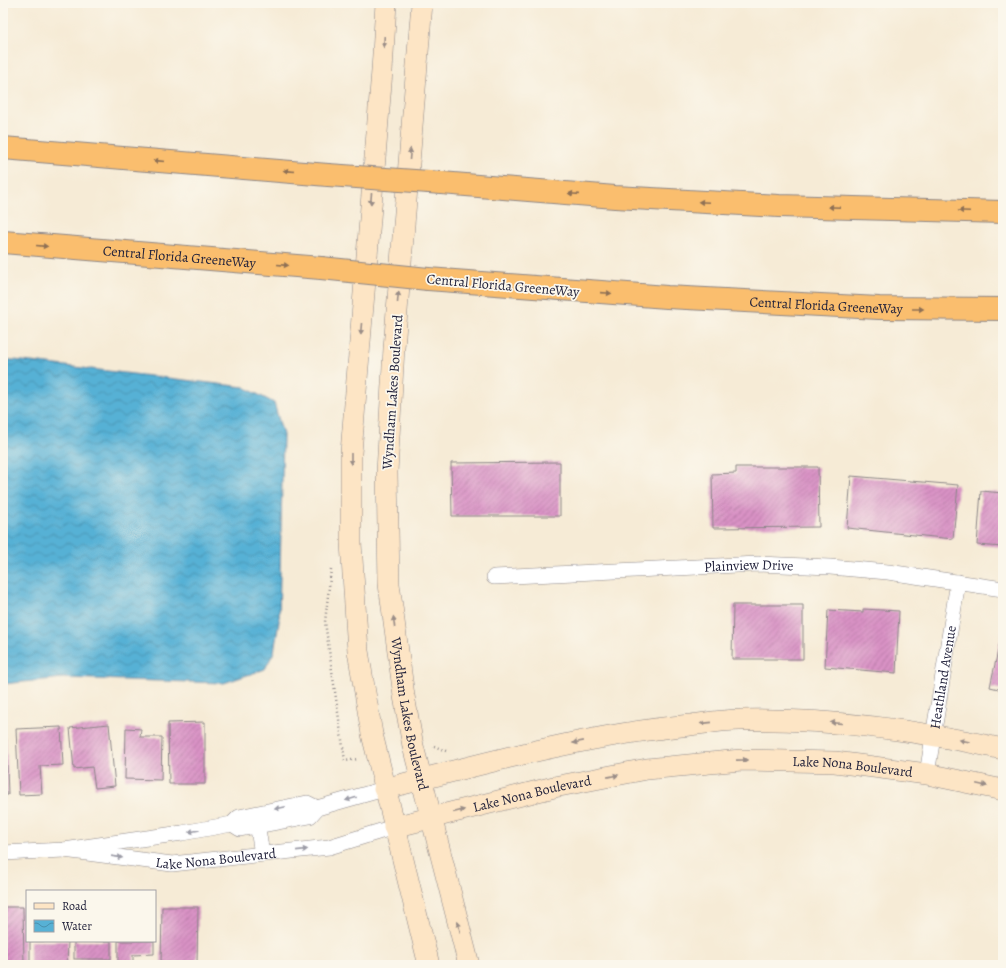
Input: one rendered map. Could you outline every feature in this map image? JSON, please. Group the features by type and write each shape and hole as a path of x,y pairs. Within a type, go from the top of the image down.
{"highway":[{"path":"3,148 615,197 778,206 1003,212"},
{"name":"Central Florida GreeneWay","path":"3,242 321,268 428,279 691,299 879,308 1003,309"}],"street":[{"path":"386,3 382,79 351,453 351,543 358,651 374,741 384,789 429,965"},
{"name":"Wyndham Lakes Boulevard","path":"422,3 394,348 387,472 390,584 404,696 420,780 469,965"},
{"name":"Plainview Drive","path":"494,577 758,564 866,570 1003,589"},
{"name":"Heathland Avenue","path":"927,774 958,582"},
{"name":"Lake Nona Boulevard","path":"3,852 64,850 232,824 239,817 257,820 307,803 317,808 384,789 545,749 641,729 739,720 838,722 934,734 1003,749"},
{"name":"Lake Nona Boulevard","path":"64,850 172,864 329,846 394,827 554,788 647,769 741,760 835,762 927,774 1003,790"},
{"path":"257,820 262,854"}],"water":[{"path":"3,360 14,360 244,387 274,403 283,435 279,622 274,652 265,669 224,683 63,678 3,684"}],"building":[{"path":"560,462 560,516 452,516 451,463"},
{"path":"736,467 818,467 819,527 713,528 712,474 736,473"},
{"path":"851,476 958,485 953,539 847,528"},
{"path":"981,491 1003,493 1003,547 977,545"},
{"path":"733,605 803,605 803,659 732,659"},
{"path":"863,609 899,611 896,673 825,667 828,610 863,612"},
{"path":"1003,628 1003,690 990,687"},
{"path":"205,722 205,784 169,784 168,723"},
{"path":"109,724 115,786 95,788 92,767 74,769 70,728"},
{"path":"61,727 63,765 40,766 42,794 19,795 16,729"},
{"path":"126,728 141,729 140,737 162,737 161,780 125,779"},
{"path":"3,738 6,738 8,795 3,795"},
{"path":"3,907 23,907 24,965 3,965"},
{"path":"162,907 198,907 197,965 161,965"},
{"path":"30,942 68,942 67,965 30,965"},
{"path":"74,942 111,942 111,959 74,959"},
{"path":"118,942 154,942 154,954 133,955 133,962 118,963"}]}
